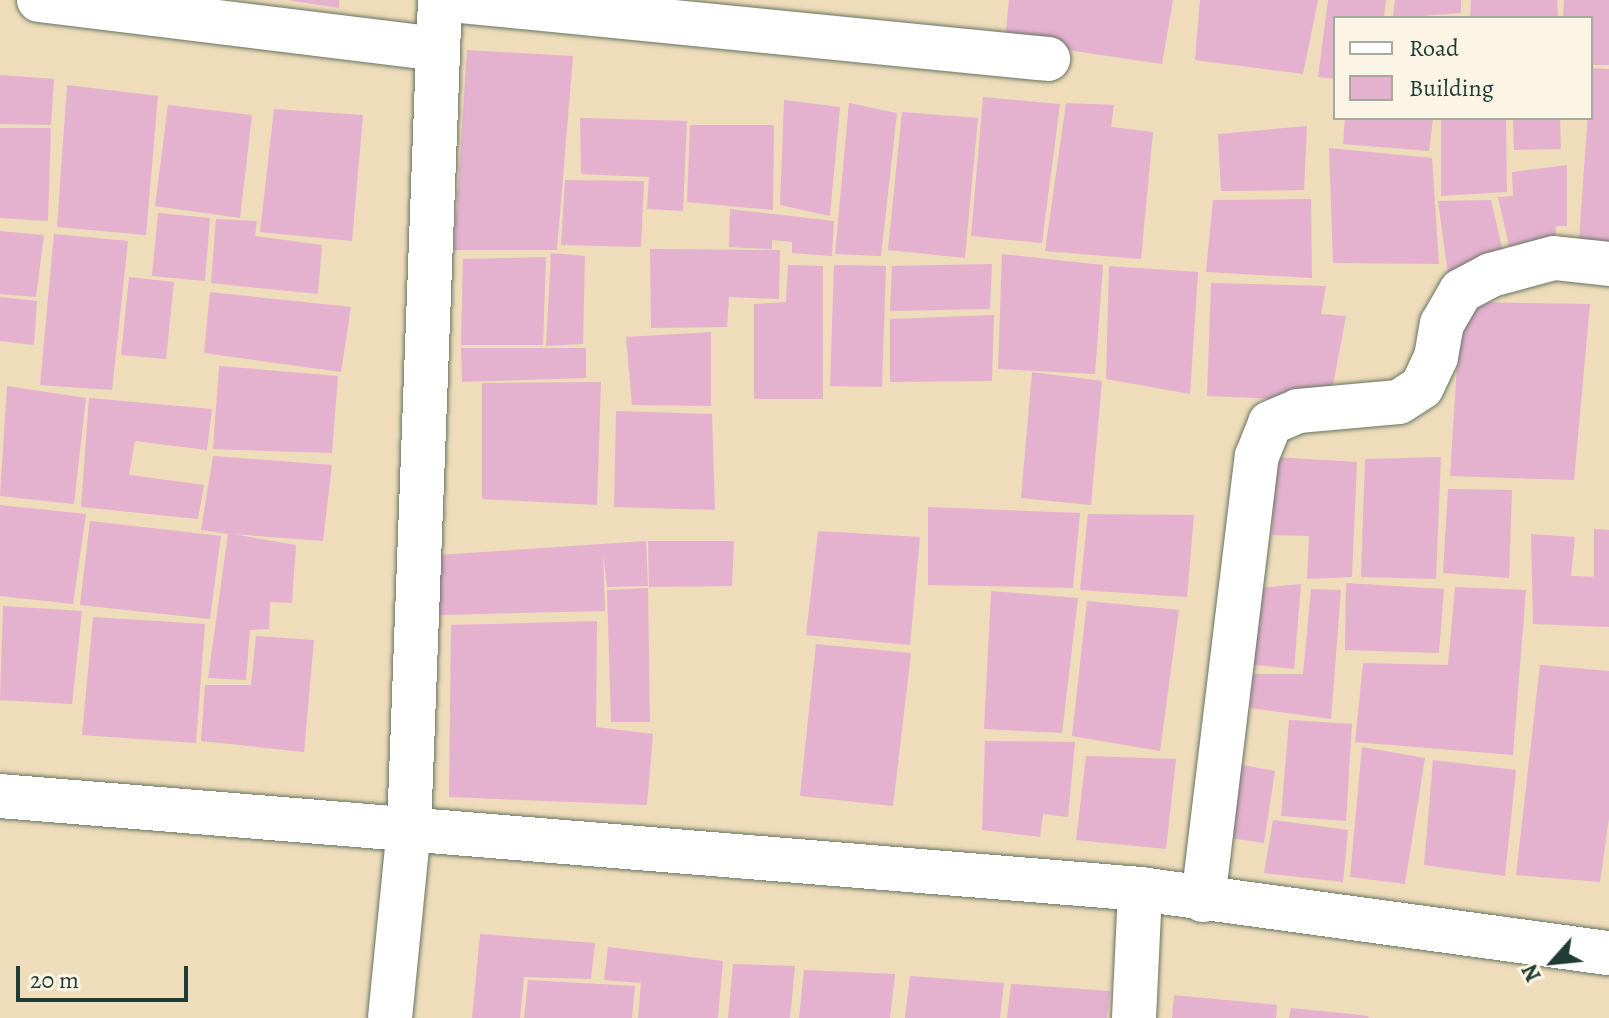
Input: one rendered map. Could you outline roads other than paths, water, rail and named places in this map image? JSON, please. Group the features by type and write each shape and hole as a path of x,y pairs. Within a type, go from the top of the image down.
{"street":[{"path":"39,0 438,49"},
{"path":"390,1018 409,829 440,0"},
{"path":"451,0 1048,59"},
{"path":"1203,900 1257,456 1270,423 1298,411 1399,402 1422,387 1436,357 1442,324 1461,291 1491,275 1554,258 1609,264"},
{"path":"0,796 1140,889 1609,953"},
{"path":"1134,1018 1140,889"}]}
